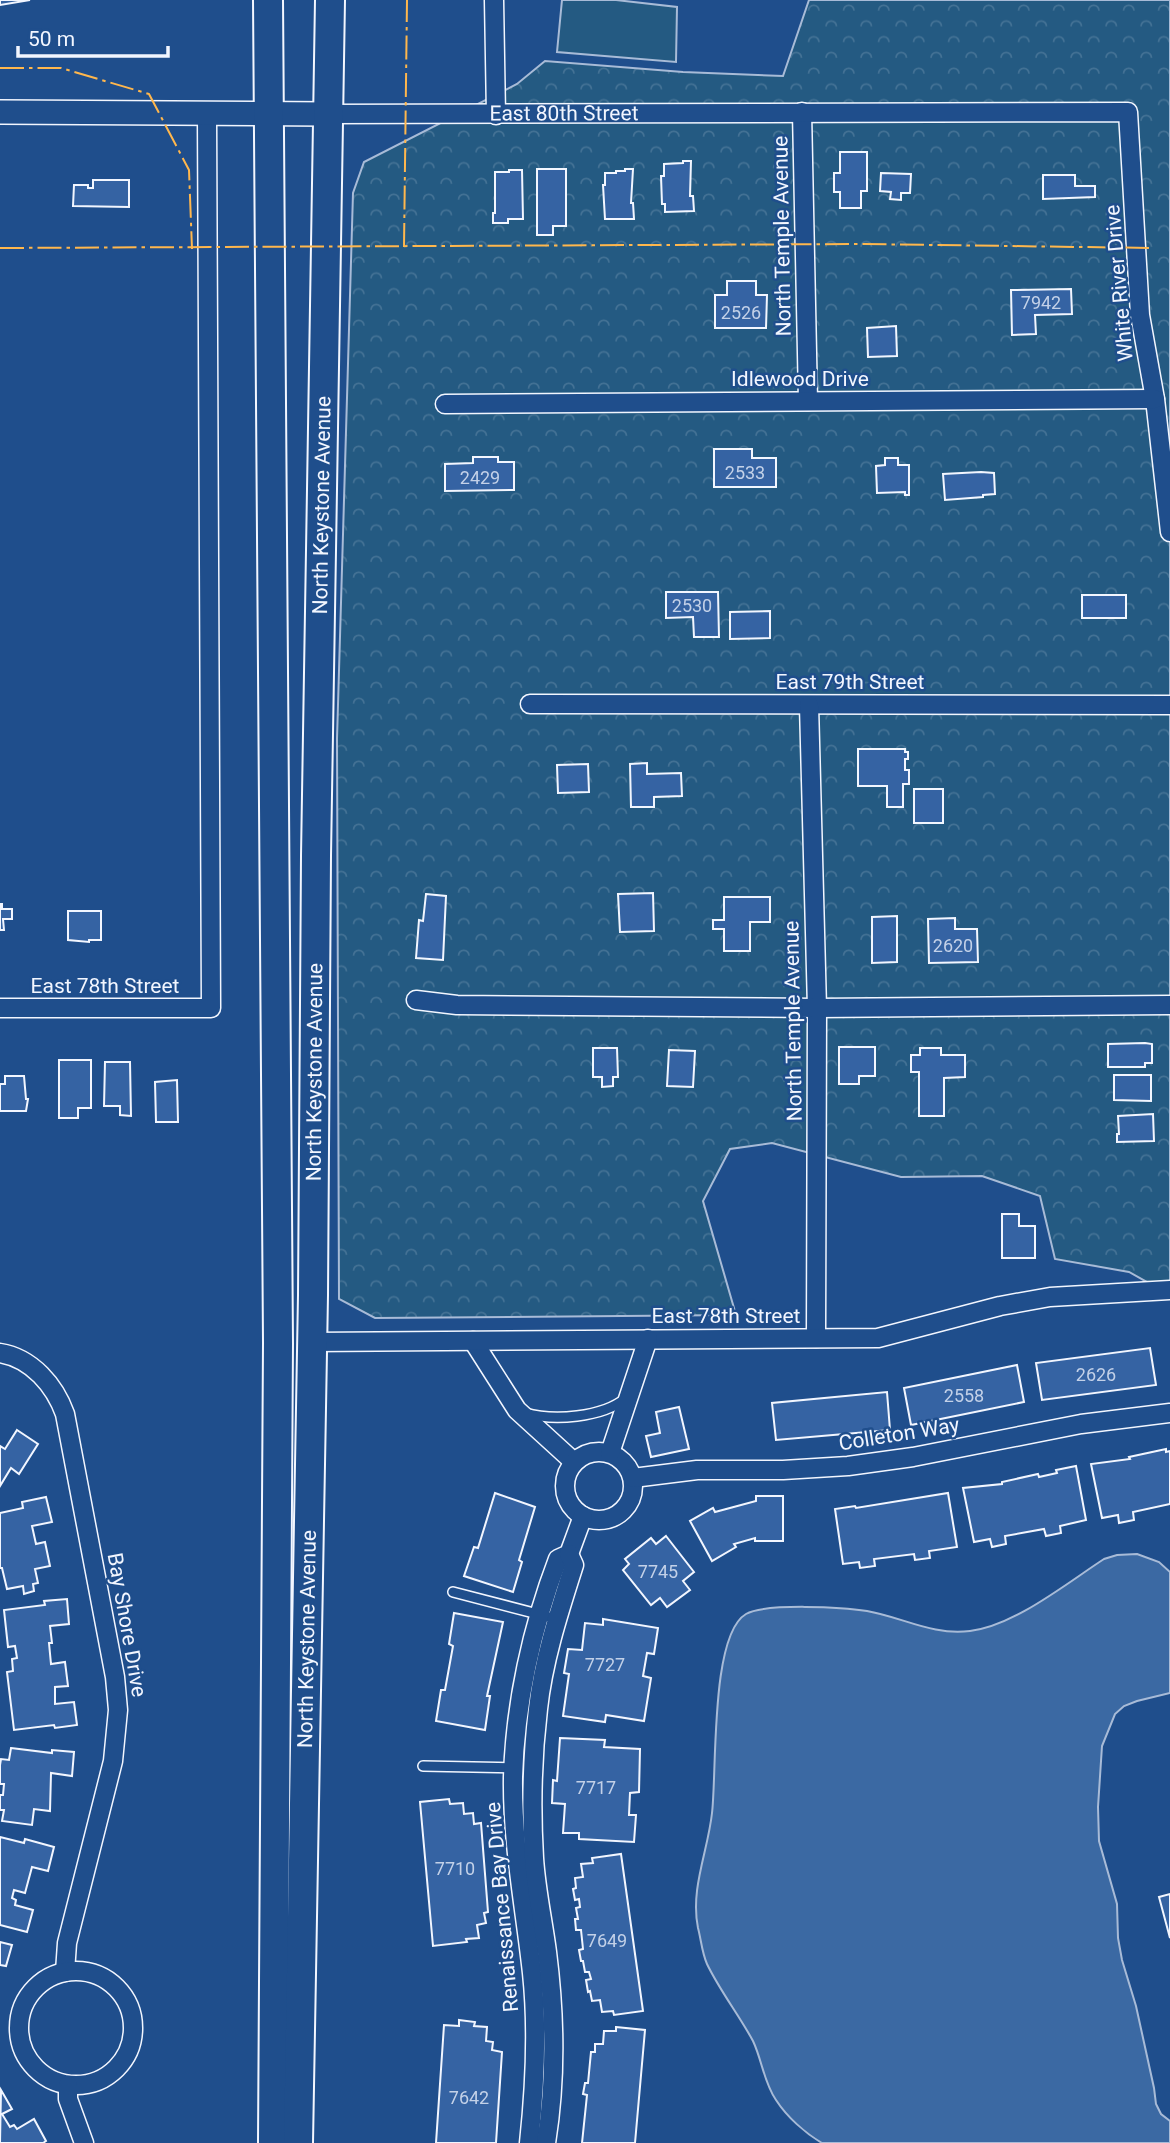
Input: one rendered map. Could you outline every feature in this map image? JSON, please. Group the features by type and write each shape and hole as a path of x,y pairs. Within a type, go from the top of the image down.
{"main road":[{"name":"North Keystone Avenue","path":"268,0 295,1343 298,2143"},
{"name":"North Keystone Avenue","path":"272,2143 295,1343 316,843 330,0"}],"street":[{"path":"494,0 496,115"},
{"name":"East 80th Street","path":"0,112 496,115 1128,112"},
{"name":"North Temple Avenue","path":"802,112 808,401"},
{"name":"White River Drive","path":"1128,112 1140,315 1155,399 1170,532"},
{"name":"East 78th Street","path":"0,1008 211,1008 207,115"},
{"name":"Idlewood Drive","path":"445,404 1155,399"},
{"name":"East 79th Street","path":"530,704 1170,705"},
{"name":"North Temple Avenue","path":"809,705 817,1008 816,1338"},
{"path":"416,1000 457,1005 817,1008 1170,1005"},
{"name":"East 78th Street","path":"295,1343 862,1339 892,1335 1050,1297 1170,1290"},
{"path":"611,1454 648,1339"},
{"path":"473,1341 520,1412 574,1462"},
{"name":"Bay Shore Drive","path":"0,1353 15,1358 40,1374 58,1396 65,1414 115,1677 118,1710 114,1752 67,1943 65,1972"},
{"name":"Colleton Way","path":"632,1478 682,1471 783,1471 860,1464 913,1457 1081,1424 1170,1413"},
{"path":"594,1452 611,1454 626,1464 632,1478 633,1494 629,1504 618,1515 603,1521 583,1516 568,1502 565,1478 574,1462 594,1452"},
{"name":"Renaissance Bay Drive","path":"529,2143 536,2033 532,1975 517,1864 514,1768 519,1709 548,1617 574,1565 569,1554 583,1516"},
{"name":"Renaissance Bay Drive","path":"546,2143 552,2092 553,2032 550,1975 534,1861 531,1795 548,1617"},
{"path":"65,1972 92,1973 116,1986 128,2003 134,2029 126,2056 113,2071 96,2082 68,2085 51,2079 37,2069 22,2048 19,2030 21,2012 34,1989 48,1978 65,1972"},
{"path":"68,2085 68,2099 84,2143"}],"lane":[{"path":"520,1412 553,1418 581,1415 621,1402 631,1393"},
{"path":"453,1592 548,1617"},
{"path":"424,1766 533,1768"}],"green space":[{"path":"562,0 616,0 677,7 676,62 557,52"},
{"path":"809,0 1170,0 1170,1295 1129,1272 1055,1259 1040,1196 982,1176 901,1177 772,1143 730,1149 703,1201 736,1315 375,1318 339,1299 337,739 353,193 364,162 517,84 545,61 683,72 783,76"}],"shaded area":[{"path":"1137,1554 1159,1562 1170,1572 1170,1693 1137,1701 1124,1706 1115,1714 1102,1746 1099,1841 1117,1904 1122,1960 1136,2006 1156,2104 1161,2114 1170,2121 1170,2143 822,2143 791,2118 772,2093 753,2041 707,1964 698,1928 696,1899 712,1813 717,1706 726,1648 734,1627 746,1614 756,1611 805,1607 867,1611 943,1631 970,1631 1004,1621 1022,1612 1104,1559"}],"building":[{"path":"0,0 30,0 0,5"},
{"path":"840,152 867,152 867,191 861,191 861,208 840,208 840,192 834,192 834,173 840,173"},
{"path":"691,161 690,196 693,196 694,211 665,212 661,176 664,176 664,164"},
{"path":"537,169 566,169 566,226 553,226 553,235 537,235"},
{"path":"633,169 631,203 634,219 605,219 605,173 616,173"},
{"path":"522,170 523,219 493,223 495,172"},
{"path":"881,173 911,174 910,193 901,193 901,200 890,199 891,192 880,191"},
{"path":"1043,175 1075,175 1075,186 1095,186 1095,197 1043,199"},
{"path":"93,180 129,180 129,207 73,206 74,185 88,185 88,188 93,188"},
{"path":"727,281 756,281 756,295 767,295 766,328 715,328 715,295 727,295"},
{"path":"1071,289 1072,314 1035,315 1036,334 1012,335 1011,290"},
{"path":"896,326 897,356 868,357 867,328"},
{"path":"714,449 752,449 752,458 776,458 776,487 714,487"},
{"path":"473,457 498,457 498,462 514,462 514,490 445,491 445,464 473,463"},
{"path":"885,458 898,458 898,465 909,465 909,495 905,495 905,492 877,493 876,466 885,465"},
{"path":"994,473 995,494 945,500 943,474"},
{"path":"666,592 718,592 719,637 694,637 693,617 666,618"},
{"path":"1082,595 1126,595 1126,618 1082,618"},
{"path":"770,611 770,638 730,639 730,612"},
{"path":"858,749 905,749 905,752 908,752 905,770 909,770 909,784 903,784 903,807 887,807 887,786 858,786"},
{"path":"647,763 647,774 681,773 682,796 654,797 654,807 631,807 630,764"},
{"path":"588,764 589,792 558,793 557,765"},
{"path":"914,789 943,789 943,823 914,823"},
{"path":"653,893 654,931 620,932 618,894"},
{"path":"426,894 446,896 443,960 416,958 419,920 423,921"},
{"path":"724,897 770,897 770,922 750,922 750,951 724,951 724,929 713,929 713,920 724,920"},
{"path":"0,904 2,909 12,909 12,919 3,919 4,930 0,930"},
{"path":"68,911 101,911 101,940 68,940"},
{"path":"897,916 897,962 872,963 872,917"},
{"path":"955,918 955,929 977,929 978,962 929,963 928,919"},
{"path":"1108,1044 1152,1044 1152,1063 1145,1063 1145,1067 1108,1067"},
{"path":"839,1047 875,1047 875,1076 859,1076 859,1084 839,1084"},
{"path":"593,1048 617,1048 618,1077 613,1077 613,1086 602,1087 602,1077 593,1077"},
{"path":"920,1048 941,1048 941,1055 965,1055 965,1077 944,1078 944,1116 919,1116 919,1072 911,1072 911,1055 920,1055"},
{"path":"669,1050 695,1051 693,1087 667,1086"},
{"path":"59,1060 91,1060 91,1108 78,1108 78,1118 59,1118"},
{"path":"105,1062 130,1062 131,1116 120,1115 120,1106 104,1106"},
{"path":"1114,1075 1151,1075 1151,1101 1114,1100"},
{"path":"5,1076 24,1076 28,1099 26,1111 0,1111 0,1084 5,1084"},
{"path":"177,1080 178,1122 156,1122 155,1082"},
{"path":"1153,1114 1154,1141 1117,1142 1118,1116"},
{"path":"1002,1214 1019,1214 1019,1226 1035,1226 1035,1258 1002,1258"},
{"path":"1150,1348 1156,1385 1042,1400 1036,1363"},
{"path":"1017,1365 1024,1402 911,1425 904,1388"},
{"path":"887,1392 890,1430 776,1440 772,1403"},
{"path":"679,1407 689,1449 651,1457 646,1436 660,1433 656,1412"},
{"path":"17,1430 38,1444 19,1474 11,1468 0,1486 0,1446 5,1449"},
{"path":"1166,1449 1166,1452 1170,1451 1170,1504 1133,1512 1134,1520 1119,1523 1118,1515 1102,1518 1091,1464 1130,1459 1129,1457"},
{"path":"1076,1466 1086,1520 1060,1526 1061,1533 1046,1536 1044,1529 1005,1536 1006,1544 992,1547 990,1539 974,1542 963,1488 1002,1484 1038,1474 1039,1477"},
{"path":"495,1493 535,1507 519,1560 522,1562 513,1592 464,1576 474,1547 478,1548"},
{"path":"948,1493 957,1547 929,1551 930,1558 915,1560 914,1554 874,1559 875,1566 860,1568 859,1562 843,1564 835,1509"},
{"path":"756,1496 783,1496 783,1541 755,1541 755,1538 734,1544 736,1547 712,1561 690,1521 713,1508 715,1512 756,1501"},
{"path":"46,1497 52,1522 32,1526 36,1544 45,1542 50,1566 35,1569 38,1583 33,1584 34,1591 24,1594 23,1586 7,1589 0,1568 0,1513 23,1508 22,1502"},
{"path":"666,1536 694,1572 683,1581 690,1590 667,1607 660,1598 651,1605 623,1570 629,1564 625,1559 651,1538 656,1544"},
{"path":"67,1599 69,1624 50,1626 52,1643 49,1643 51,1664 65,1662 68,1686 55,1687 55,1704 74,1702 77,1725 14,1730 7,1672 13,1671 12,1659 17,1658 15,1646 8,1647 4,1610 45,1605 44,1601"},
{"path":"454,1613 503,1622 487,1696 490,1696 485,1730 436,1721 453,1646 449,1644"},
{"path":"603,1619 658,1628 654,1654 647,1653 643,1676 651,1678 644,1721 606,1715 605,1722 563,1716 569,1674 564,1673 568,1649 582,1650 585,1623 603,1625"},
{"path":"560,1738 605,1740 604,1747 640,1749 639,1792 630,1793 629,1815 636,1815 634,1842 579,1839 579,1833 563,1833 565,1804 552,1803 553,1780 557,1781"},
{"path":"11,1748 52,1753 52,1750 74,1752 72,1776 51,1773 50,1811 34,1809 32,1825 2,1821 4,1810 0,1810 0,1795 3,1795 4,1784 0,1784 0,1765 1,1759 9,1760"},
{"path":"449,1799 450,1804 463,1803 464,1814 473,1813 474,1824 481,1823 488,1912 484,1913 486,1923 477,1925 479,1938 433,1946 420,1802"},
{"path":"0,1837 24,1843 25,1839 54,1847 48,1871 32,1867 25,1893 14,1890 12,1898 16,1900 15,1905 33,1910 27,1932 0,1925"},
{"path":"621,1854 643,2011 614,2015 613,2011 602,2012 600,2000 592,2001 590,1991 588,1992 586,1980 591,1979 581,1961 581,1930 576,1930 575,1919 578,1919 576,1908 580,1907 579,1899 575,1900 573,1889 576,1888 575,1878 583,1877 581,1864 593,1863 592,1858"},
{"path":"1170,1894 1170,1938 1159,1897"},
{"path":"0,1942 12,1945 6,1966 0,1965"},
{"path":"459,2020 475,2022 474,2026 487,2027 486,2041 493,2042 492,2050 502,2052 496,2143 436,2143 444,2025 459,2026"},
{"path":"616,2027 645,2030 635,2143 582,2143 587,2095 583,2094 585,2083 588,2083 591,2052 595,2052 595,2044 603,2044 604,2031 616,2031"},
{"path":"1,2090 12,2109 2,2114 10,2127 14,2125 17,2129 34,2119 46,2141 0,2143"}],"power":[{"path":"404,247 407,0"},
{"path":"0,68 61,68 149,94 189,170 192,249"},
{"path":"0,248 864,244 1152,248"}]}
